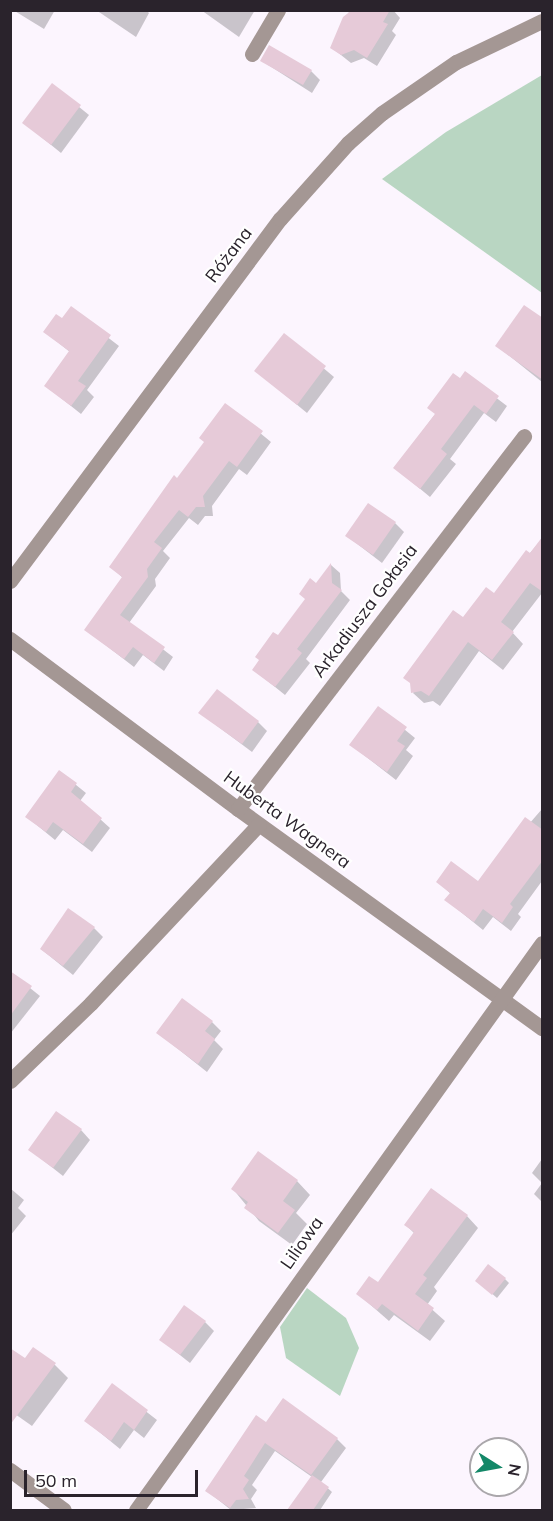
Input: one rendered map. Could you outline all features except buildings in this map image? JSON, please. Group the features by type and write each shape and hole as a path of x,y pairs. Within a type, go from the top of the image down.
{"street":[{"path":"252,54 278,10"},
{"name":"Różana","path":"10,581 280,219 348,142 382,113 456,62 543,21"},
{"name":"Arkadiusza Gołasia","path":"238,809 524,436"},
{"name":"Huberta Wagnera","path":"10,639 259,825 543,1028"},
{"path":"10,1081 91,1003 259,825"},
{"name":"Liliowa","path":"136,1510 500,998 543,944"},
{"path":"10,1470 64,1510"}],"green space":[{"path":"542,75 542,293 382,179 446,132"},
{"path":"307,1288 346,1318 359,1348 340,1396 286,1358 280,1327"}]}
